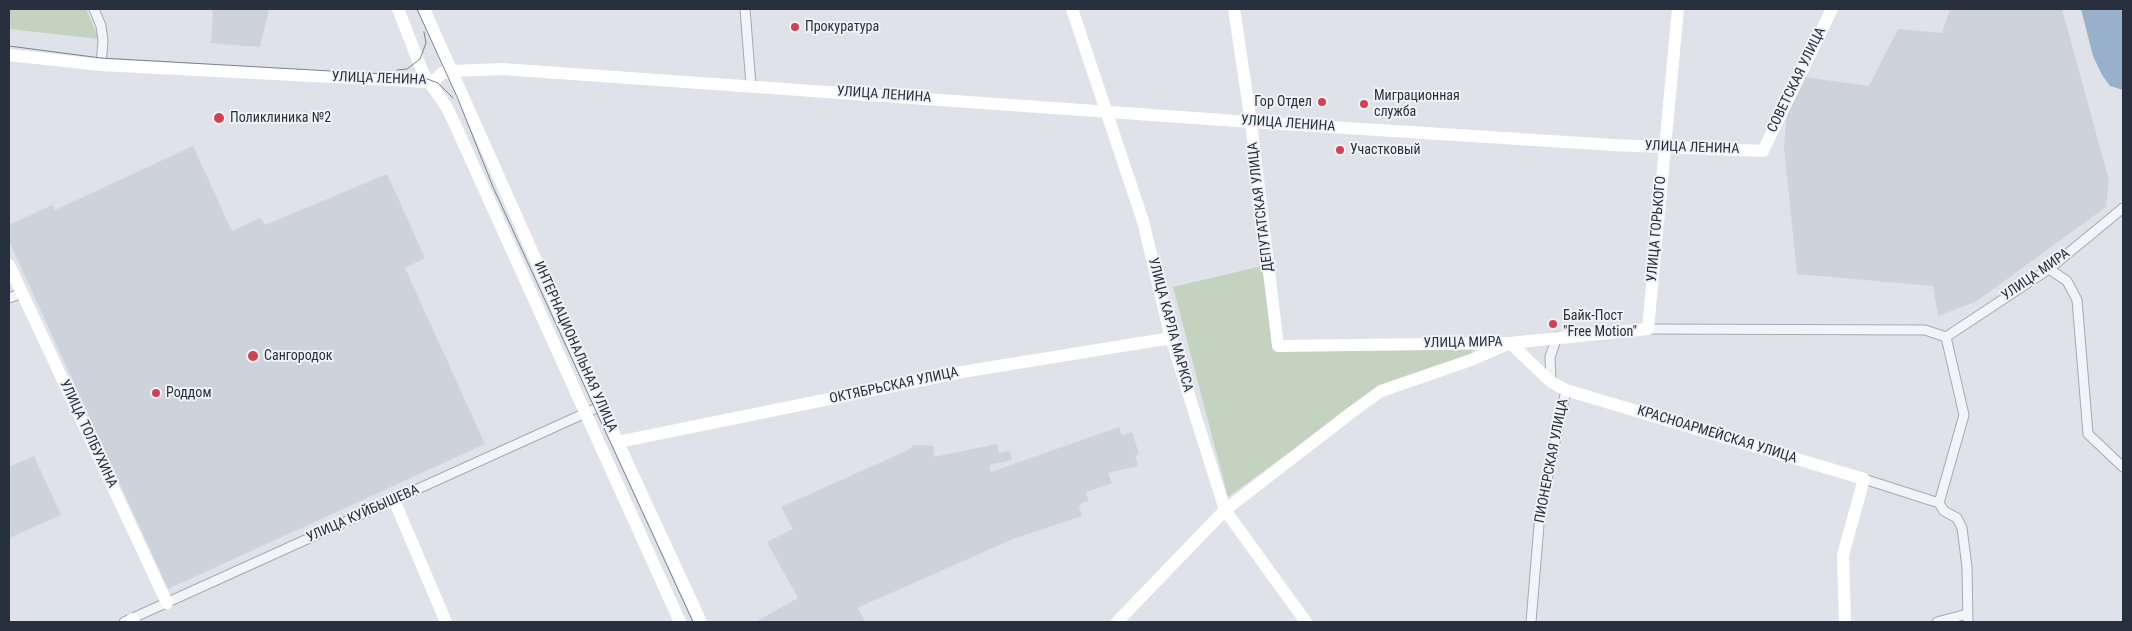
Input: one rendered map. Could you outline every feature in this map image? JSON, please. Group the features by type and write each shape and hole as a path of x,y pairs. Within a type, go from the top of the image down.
{"street":[{"path":"94,9 101,26 103,41 100,65"},
{"name":"ИНТЕРНАЦИОНАЛЬНАЯ УЛИЦА","path":"398,9 423,73 452,118 680,622"},
{"name":"ИНТЕРНАЦИОНАЛЬНАЯ УЛИЦА","path":"424,9 601,406 701,622"},
{"path":"745,9 751,85"},
{"name":"УЛИЦА КАРЛА МАРКСА","path":"1072,9 1106,112 1115,132 1143,221 1171,338 1225,510 1306,622"},
{"name":"ДЕПУТАТСКАЯ УЛИЦА","path":"1234,9 1251,122 1278,346"},
{"name":"УЛИЦА ГОРЬКОГО","path":"1648,329 1678,9"},
{"name":"СОВЕТСКАЯ УЛИЦА","path":"1763,151 1832,9"},
{"name":"УЛИЦА ЛЕНИНА","path":"9,55 100,65 429,82 434,81 442,73 453,71 502,69 751,85 1251,122 1664,147 1763,151"},
{"name":"УЛИЦА МИРА","path":"1946,337 2049,269 2123,208"},
{"name":"УЛИЦА ТОЛБУХИНА","path":"9,265 166,603"},
{"path":"2049,269 2067,281 2077,300 2088,434 2123,466"},
{"path":"9,298 22,293"},
{"path":"1648,329 1925,330 1946,337 1964,415 1939,503 1944,511 1956,518 1962,528 1967,567 1967,618 1937,622"},
{"name":"УЛИЦА МИРА","path":"1278,346 1510,343 1648,329"},
{"path":"1550,382 1550,358 1557,337"},
{"name":"ОКТЯБРЬСКАЯ УЛИЦА","path":"618,442 962,372 1171,338"},
{"path":"1117,622 1225,510 1381,391 1471,360 1510,343"},
{"name":"КРАСНОАРМЕЙСКАЯ УЛИЦА","path":"1510,343 1550,382 1566,390 1939,503"},
{"name":"ПИОНЕРСКАЯ УЛИЦА","path":"1531,622 1540,513 1566,390"},
{"name":"УЛИЦА КУЙБЫШЕВА","path":"130,621 601,406"},
{"path":"1844,622 1843,555 1864,479"},
{"path":"394,500 446,622"}],"shaded area":[{"path":"211,9 269,9 260,47 211,43 213,14"},
{"path":"1950,9 2062,9 2109,180 2106,207 1977,301 1938,316 1933,286 1797,274 1784,147 1787,113 1803,83 1804,77 1869,86 1898,29 1942,33"},
{"name":"Сангородок","path":"193,146 232,231 260,218 265,225 387,174 425,258 405,268 485,444 168,589 9,241 9,225 52,205 55,210"},
{"path":"1119,427 1122,435 1132,432 1139,454 1135,455 1138,466 1108,473 1112,483 1086,492 1089,501 1082,503 1079,508 1082,516 1013,539 857,608 866,622 755,622 798,598 767,542 793,529 781,507 906,451 914,445 933,446 934,457 997,444 999,453 1010,451 1012,460 989,465 991,472"},
{"path":"34,456 61,515 9,538 9,467"}],"green space":[{"path":"9,9 86,9 99,39 9,29"},
{"path":"1262,266 1274,351 1472,346 1473,356 1378,388 1228,497 1173,287"}],"water":[{"path":"2081,9 2123,9 2123,90 2110,86 2102,75 2093,56"}],"tram line":[{"path":"417,9 458,99 493,187 693,622"},
{"path":"397,70 407,69 420,59 426,43 424,32"},
{"path":"9,46 101,58 419,76 438,83 453,98"}],"place":[{"name":"Прокуратура","path":"795,27"},
{"name":"Гор Отдел","path":"1322,102"},
{"name":"Миграционная служба","path":"1364,104"},
{"name":"Поликлиника №2","path":"219,118"},
{"name":"Участковый","path":"1340,150"},
{"name":"Байк-Пост \"Free Motion\"","path":"1553,324"},
{"name":"Сангородок","path":"253,356"},
{"name":"Роддом","path":"156,393"}]}
